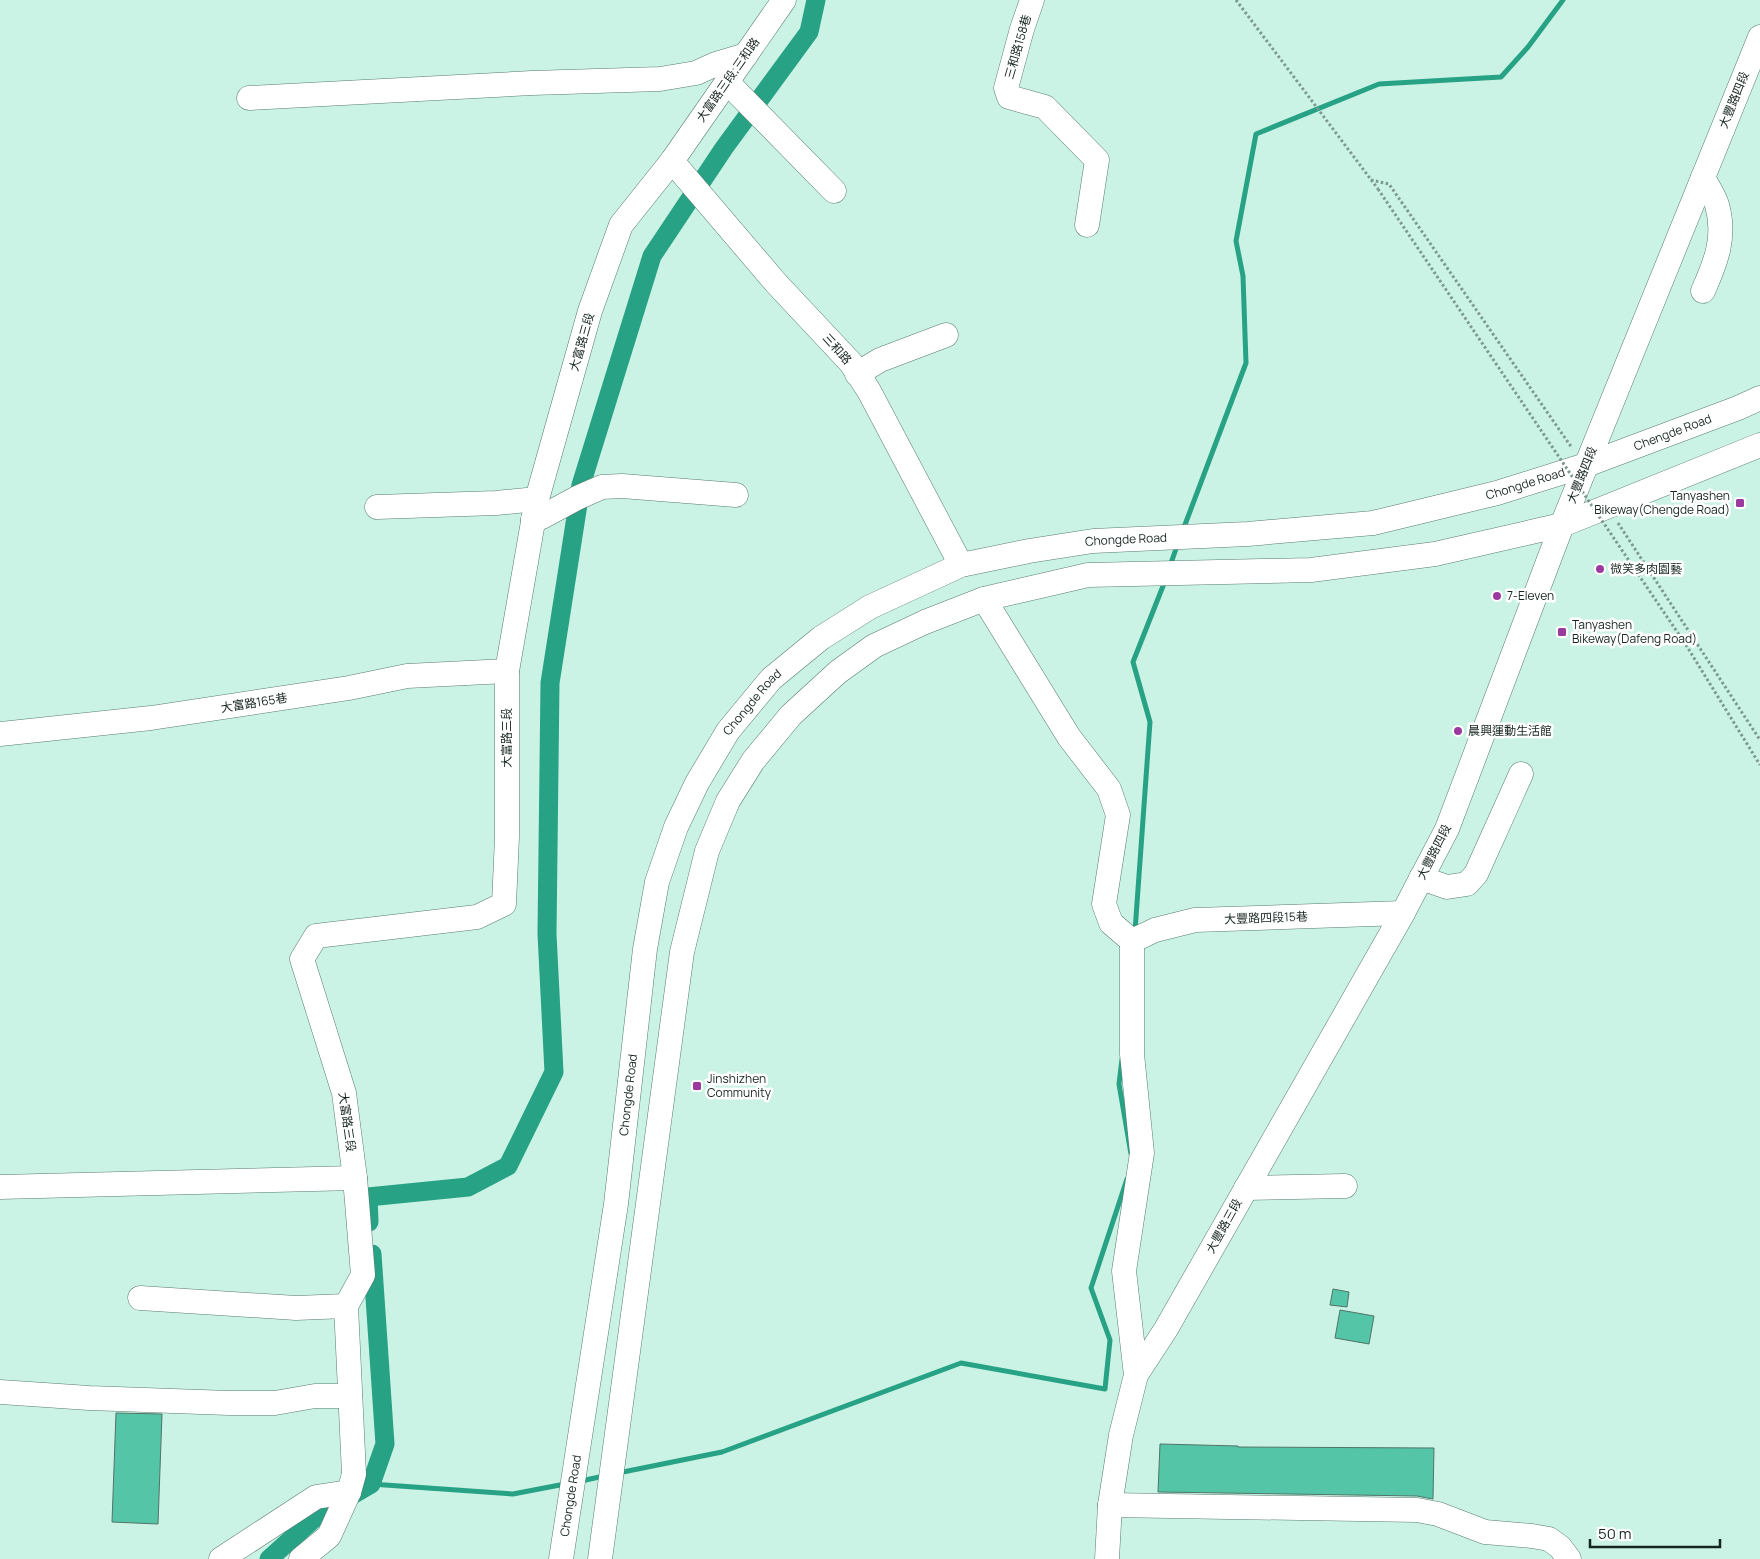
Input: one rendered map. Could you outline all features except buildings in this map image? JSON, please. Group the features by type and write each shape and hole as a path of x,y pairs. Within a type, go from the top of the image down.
{"street":[{"name":"大富路三段;三和路","path":"672,160 784,0"},
{"name":"三和路158巷","path":"1032,0 1006,88 1009,96 1045,107 1097,160 1088,225"},
{"name":"大豐路四段","path":"1403,913 1447,829 1562,525 1760,37"},
{"path":"249,98 514,84 660,79 696,73 716,64 746,55"},
{"path":"727,82 834,191"},
{"name":"三和路","path":"672,160 776,283 851,363 868,391 961,566"},
{"name":"大富路三段","path":"346,1306 363,1274 355,1178 344,1093 302,959 316,936 477,917 504,904 507,837 507,671 590,312 621,225 672,160"},
{"path":"1703,177 1717,204 1721,232 1717,260 1703,290"},
{"path":"858,374 880,360 946,335"},
{"name":"Chengde Road","path":"1586,465 1760,398"},
{"path":"600,1559 682,952 708,851 728,801 753,761 791,715 838,672 874,646 925,622 984,599 1088,575 1311,570 1435,554 1562,525 1760,445"},
{"name":"Chongde Road","path":"561,1559 616,1204 645,949 657,882 676,828 698,783 728,731 771,678 821,638 870,607 961,566 1028,551 1093,541 1248,534 1373,523 1497,493 1586,465"},
{"path":"377,508 496,504 545,509 602,487 622,486 736,495"},
{"path":"984,599 1069,737 1109,789 1118,815 1104,904 1111,923 1132,940 1132,1054 1142,1154 1124,1271 1136,1375"},
{"name":"大富路165巷","path":"0,734 151,718 349,688 407,676 507,671"},
{"path":"1421,878 1447,888 1467,884 1476,874 1521,774"},
{"name":"大豐路四段15巷","path":"1132,940 1155,930 1195,920 1403,913"},
{"name":"大豐路三段","path":"1107,1559 1110,1505 1121,1435 1136,1375 1166,1329 1403,913"},
{"path":"0,1187 355,1178"},
{"path":"1246,1188 1345,1186"},
{"path":"140,1298 296,1308 346,1306 354,1474 349,1492 328,1536 301,1559"},
{"path":"0,1392 89,1398 228,1402 275,1402 315,1396 350,1396"},
{"path":"221,1559 316,1497 349,1492"},
{"path":"1110,1505 1417,1510 1438,1514 1485,1532 1549,1539 1560,1547 1569,1559"}],"path":[{"path":"1236,0 1378,189 1686,645 1760,765"}],"waterway":[{"path":"369,1222 368,1197 468,1187 508,1166 554,1072 547,934 550,683 581,485 652,256 724,148 809,32 816,0"},
{"path":"1183,530 1246,363 1243,276 1236,241 1256,134 1379,84 1501,77 1528,47 1563,0"},
{"path":"1170,566 1178,543"},
{"path":"1135,931 1150,722 1133,662 1165,581"},
{"path":"1122,1059 1119,1084 1131,1154"},
{"path":"618,1473 722,1452 961,1363 1105,1389 1110,1340 1091,1288 1127,1179"},
{"path":"269,1559 318,1515 371,1484 385,1444 372,1254"},
{"path":"581,1481 604,1476"},
{"path":"371,1484 513,1494 565,1484"}],"place":[{"name":"Tanyashen Bikeway(Chengde Road)","path":"1740,503"},
{"name":"微笑多肉園藝","path":"1600,569"},
{"name":"7-Eleven","path":"1497,596"},
{"name":"Tanyashen Bikeway(Dafeng Road)","path":"1562,632"},
{"name":"晨興運動生活館","path":"1458,731"},
{"name":"Jinshizhen Community","path":"697,1086"}]}
